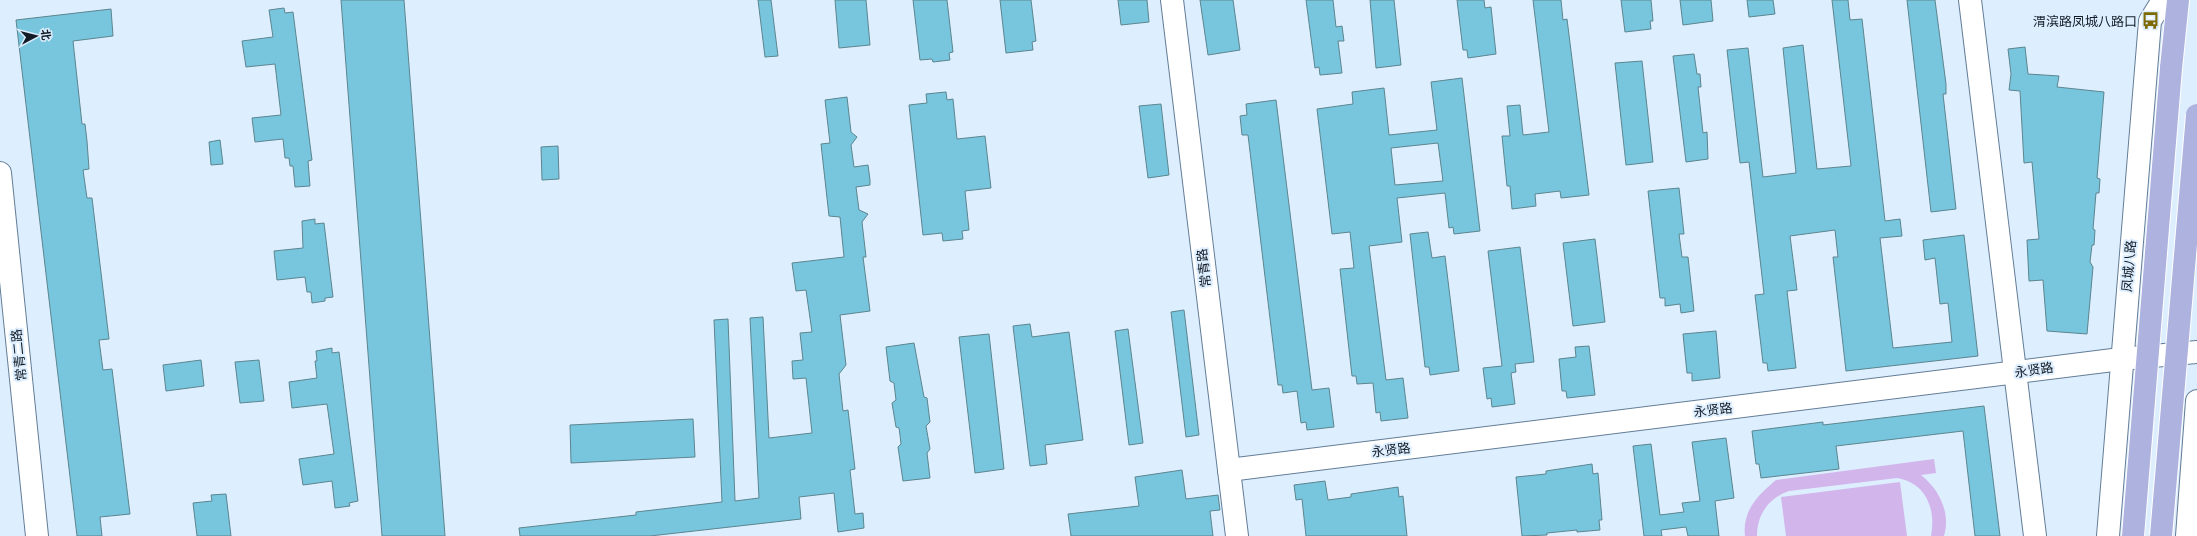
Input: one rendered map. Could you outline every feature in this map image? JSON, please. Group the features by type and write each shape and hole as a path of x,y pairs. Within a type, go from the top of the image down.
{"main road":[{"name":"凤城八路","path":"2133,536 2171,68 2178,0"},
{"path":"2161,536 2197,115"}],"street":[{"name":"常青路","path":"1172,0 1237,536"},
{"path":"1970,0 2035,536"},
{"name":"凤城八路","path":"2108,536 2121,359 2150,21 2163,0"},
{"name":"常青二路","path":"0,173 37,536"},
{"name":"永贤路","path":"1229,470 2121,359 2197,352"},
{"path":"2187,536 2197,402"}],"shaded area":[{"path":"1934,459 1936,473 1921,475 1933,487 1942,502 1946,519 1944,536 1931,536 1932,517 1927,499 1922,492 1916,486 1897,478 1789,491 1776,498 1766,508 1759,521 1757,536 1745,536 1746,519 1749,511 1757,498 1776,480"},
{"path":"1900,482 1907,536 1786,536 1781,497"}],"building":[{"path":"341,0 404,0 445,536 382,536"},
{"path":"758,0 771,0 778,56 765,57"},
{"path":"835,0 866,0 870,45 839,48"},
{"path":"913,0 947,0 953,52 949,53 950,60 933,62 932,59 920,60"},
{"path":"1000,0 1031,0 1036,41 1032,42 1033,50 1006,53"},
{"path":"1118,0 1147,0 1149,22 1121,25"},
{"path":"1200,0 1233,0 1240,50 1208,55"},
{"path":"1306,0 1333,0 1336,27 1342,26 1344,41 1338,41 1342,73 1320,75 1319,67 1315,68"},
{"path":"1370,0 1394,0 1401,65 1376,68"},
{"path":"1457,0 1484,0 1485,8 1491,7 1496,54 1468,58 1467,50 1463,50"},
{"path":"1533,0 1561,0 1563,20 1567,19 1589,195 1561,198 1560,191 1535,194 1536,206 1512,209 1510,186 1507,186 1502,136 1510,136 1507,106 1520,105 1523,135 1549,132"},
{"path":"1621,0 1651,0 1653,21 1650,21 1651,29 1625,32"},
{"path":"1680,0 1711,0 1713,21 1683,25"},
{"path":"1747,0 1773,0 1775,14 1749,17"},
{"path":"1832,0 1848,0 1850,20 1862,19 1885,221 1900,219 1902,236 1880,238 1893,348 1952,342 1948,303 1940,304 1935,258 1925,260 1923,240 1964,235 1978,356 1846,371 1833,257 1838,257 1835,230 1790,236 1797,290 1787,291 1796,368 1768,371 1767,363 1763,363 1755,295 1764,294 1749,162 1740,163 1727,50 1748,48 1763,177 1796,173 1783,48 1803,45 1817,169 1851,166"},
{"path":"1907,0 1935,0 1946,84 1946,94 1943,94 1956,209 1931,212"},
{"path":"284,8 285,13 293,12 312,160 308,161 310,186 295,187 293,166 290,166 289,158 285,158 283,139 255,142 252,118 281,115 275,64 246,67 242,41 273,37 269,10"},
{"path":"111,9 113,36 73,41 82,124 85,124 87,141 89,169 83,170 87,198 92,198 109,339 99,340 103,370 112,369 130,514 100,517 102,536 77,536 16,20"},
{"path":"2025,47 2028,74 2059,76 2057,87 2104,92 2097,178 2100,179 2099,193 2096,193 2093,229 2095,230 2094,245 2092,245 2090,262 2093,267 2087,334 2047,331 2043,280 2029,281 2027,240 2039,239 2032,162 2024,163 2020,91 2009,90 2011,74 2008,49"},
{"path":"1694,54 1697,74 1700,74 1701,87 1698,87 1703,133 1707,132 1708,159 1686,162 1673,56"},
{"path":"1642,61 1653,162 1626,165 1615,63"},
{"path":"1462,78 1480,231 1454,234 1453,227 1449,228 1445,193 1397,198 1402,242 1369,246 1386,380 1403,378 1408,418 1381,421 1380,412 1376,413 1373,383 1357,384 1356,376 1352,376 1340,269 1354,268 1350,232 1332,234 1317,109 1353,104 1352,92 1384,88 1389,135 1437,130 1431,82","holes":["1438,143 1443,181 1395,185 1391,148"]},
{"path":"946,92 947,100 953,99 957,139 985,136 991,188 965,191 969,230 962,231 963,239 943,241 942,233 923,235 909,105 927,103 926,94"},
{"path":"847,97 851,132 857,137 851,145 854,167 868,165 870,180 870,185 856,187 859,210 868,214 862,222 866,257 863,257 870,311 840,315 846,365 839,374 843,411 848,410 855,469 850,470 855,514 863,513 864,528 838,532 834,493 799,497 801,519 650,536 520,536 519,528 636,515 636,512 722,502 714,320 728,319 735,501 759,498 750,318 763,317 769,438 812,433 806,378 793,379 792,361 803,360 800,333 812,332 806,290 796,291 792,263 844,257 840,217 829,216 821,144 830,143 825,100"},
{"path":"1276,100 1312,390 1329,388 1334,427 1307,430 1306,422 1301,423 1297,391 1283,393 1282,385 1278,385 1248,135 1242,135 1240,116 1247,115 1246,104"},
{"path":"1161,104 1169,175 1148,178 1139,106"},
{"path":"220,140 223,164 211,165 209,142"},
{"path":"558,146 559,179 542,180 541,147"},
{"path":"1679,188 1684,234 1679,234 1682,257 1688,257 1694,311 1681,313 1680,304 1665,306 1665,298 1660,298 1648,191"},
{"path":"315,219 315,224 324,223 333,297 325,298 325,301 312,303 311,292 307,292 305,277 277,280 274,251 303,248 302,221"},
{"path":"1428,232 1432,258 1445,256 1459,371 1430,375 1429,367 1425,367 1410,234"},
{"path":"1595,239 1605,322 1573,326 1563,243"},
{"path":"1520,247 1534,362 1515,364 1516,372 1511,373 1515,404 1492,407 1491,398 1487,399 1483,368 1502,366 1488,251"},
{"path":"1184,310 1199,435 1186,437 1171,312"},
{"path":"1030,324 1032,337 1069,332 1083,440 1045,445 1047,464 1030,466 1013,326"},
{"path":"1128,329 1143,443 1129,445 1115,331"},
{"path":"1716,331 1720,378 1692,381 1692,373 1687,373 1683,334"},
{"path":"989,334 1004,469 975,473 959,337"},
{"path":"914,343 924,397 927,398 930,422 926,426 930,449 927,453 930,478 903,481 898,447 901,444 900,435 899,428 896,427 892,403 896,400 894,383 890,381 886,347"},
{"path":"1589,346 1595,395 1567,398 1566,391 1562,391 1559,359 1576,357 1575,347"},
{"path":"332,348 332,353 339,352 358,501 349,503 350,506 335,508 332,481 303,485 299,459 334,454 327,404 292,408 289,382 317,378 315,361 317,361 316,351"},
{"path":"201,360 204,386 166,391 163,365"},
{"path":"259,360 264,401 240,403 235,362"},
{"path":"1984,406 2000,536 1975,536 1963,431 1836,446 1839,469 1761,478 1759,464 1756,464 1752,431 1823,422 1823,425"},
{"path":"693,419 695,457 571,463 570,425"},
{"path":"1726,438 1734,498 1715,501 1719,536 1688,536 1686,527 1661,530 1662,536 1644,536 1633,446 1651,444 1660,515 1684,512 1682,503 1700,501 1692,442"},
{"path":"1592,464 1593,474 1598,473 1602,520 1599,520 1600,530 1577,532 1577,530 1547,533 1547,535 1522,536 1516,477 1546,474 1546,471"},
{"path":"1182,470 1186,499 1218,495 1220,510 1210,511 1213,536 1071,536 1068,514 1139,506 1135,477"},
{"path":"1325,481 1328,500 1351,497 1351,494 1398,487 1399,497 1403,496 1407,536 1306,536 1302,499 1296,500 1294,485"},
{"path":"226,494 231,536 197,536 193,503 212,501 211,495"}],"place":[{"name":"渭滨路凤城八路口","path":"2150,21"}]}
